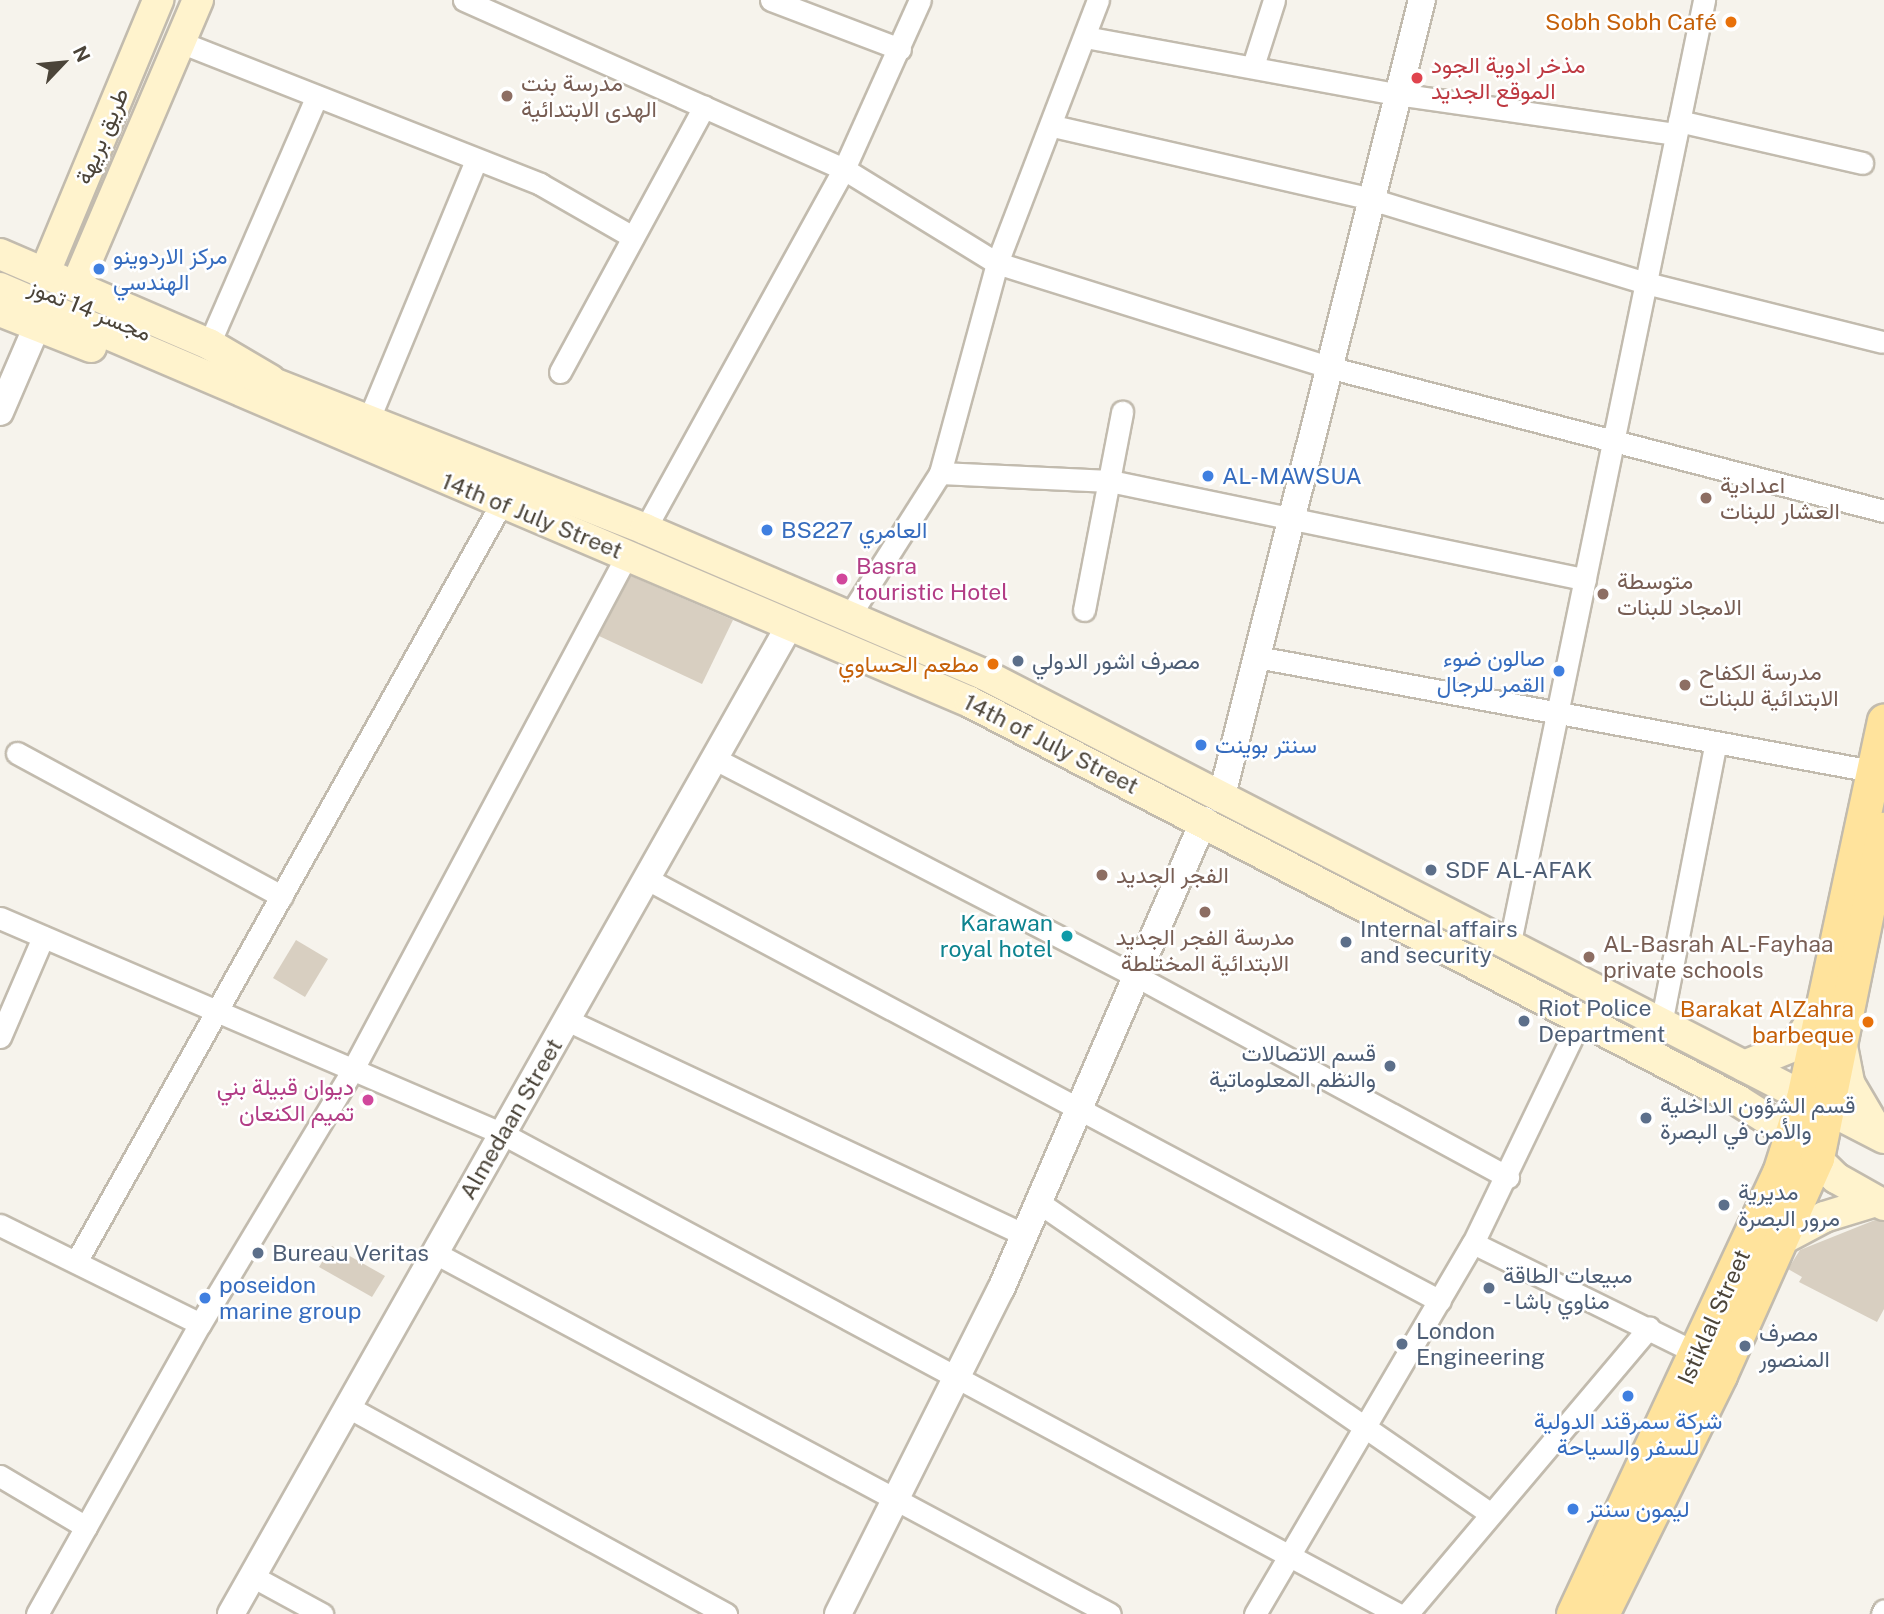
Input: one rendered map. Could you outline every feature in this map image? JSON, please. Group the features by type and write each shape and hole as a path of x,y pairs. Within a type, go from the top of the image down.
{"main road":[{"name":"طريق بريهة","path":"48,265 158,0"},
{"name":"طريق بريهة","path":"79,278 198,0"},
{"path":"0,254 48,265 79,278 209,344 284,399"},
{"name":"مجسر 14 تموز","path":"0,273 178,353"},
{"name":"مجسر 14 تموز","path":"0,288 178,353"},
{"path":"0,311 202,390 284,399"},
{"name":"14th of July Street","path":"178,353 284,399 501,504 791,623 1212,810 1509,947 1815,1104 1883,1136"},
{"name":"14th of July Street","path":"284,399 368,421 645,529 985,675 1212,810 1791,1134 1836,1178 1880,1203"},
{"name":"Istiklal Street","path":"1602,1614 1781,1240 1817,1158 1815,1104 1822,1000 1884,721"},
{"name":"Istiklal Street","path":"1573,1614 1699,1354 1791,1134 1815,1104 1840,1035 1884,829"},
{"path":"1744,1066 1796,1045 1822,1000"},
{"path":"1840,1035 1849,1083 1883,1136"},
{"path":"1781,1240 1824,1217 1880,1203"}],"street":[{"path":"465,0 844,169 997,263 1328,367 1884,510"},
{"path":"771,0 900,49"},
{"path":"645,529 844,169 920,0"},
{"path":"850,615 940,474 997,263 1053,126 1098,0"},
{"path":"1254,66 1273,0"},
{"path":"838,1614 958,1378 1024,1236 1076,1111 1212,810 1257,657 1422,0"},
{"path":"1509,947 1704,0"},
{"path":"1084,37 1397,94 1678,128 1862,163"},
{"path":"180,42 540,184 633,237"},
{"path":"209,344 317,96"},
{"path":"559,372 704,107"},
{"path":"1053,126 1371,198 1646,283 1882,342"},
{"path":"368,421 476,160"},
{"path":"0,412 37,326"},
{"path":"1084,610 1122,412"},
{"path":"940,474 1110,481 1292,515 1585,579"},
{"path":"76,1262 501,504"},
{"path":"37,1614 200,1324 353,1069 627,555"},
{"name":"Almedaan Street","path":"231,1614 791,623"},
{"path":"1257,657 1872,771"},
{"path":"1661,1024 1716,742"},
{"path":"17,753 282,895"},
{"path":"715,759 1136,976 1508,1177"},
{"path":"647,879 1076,1111 1440,1301"},
{"path":"0,918 503,1134 958,1378 1287,1558 1371,1608 1398,1614"},
{"path":"0,1037 43,937"},
{"path":"1255,1614 1361,1427 1473,1243 1508,1177 1582,1017"},
{"path":"567,1020 1024,1236"},
{"path":"1038,1202 1488,1512"},
{"path":"0,1225 200,1324"},
{"path":"1473,1243 1699,1354"},
{"path":"435,1253 898,1498 1084,1609 1110,1614"},
{"path":"1407,1614 1488,1512 1649,1328"},
{"path":"348,1407 726,1614"},
{"path":"0,1476 86,1527"},
{"path":"252,1576 322,1614"}],"building":[{"path":"631,576 733,620 702,684 599,636"},
{"path":"296,940 328,959 305,997 273,978"},
{"path":"1875,1220 1884,1222 1884,1309 1877,1322 1799,1282 1802,1277 1788,1269 1800,1250"},
{"path":"332,1246 385,1276 372,1297 319,1267"}],"place":[{"name":"Sobh Sobh Café","path":"1731,22"},
{"name":"مذخر ادوية الجود الموقع الجديد","path":"1417,78"},
{"name":"مدرسة بنت الهدى اﻻبتدائية","path":"507,96"},
{"name":"مركز الاردوينو الهندسي","path":"99,269"},
{"name":"AL-MAWSUA","path":"1208,476"},
{"name":"اعدادية العشار للبنات","path":"1706,498"},
{"name":"BS227 العامري","path":"767,530"},
{"name":"Basra touristic Hotel","path":"842,579"},
{"name":"متوسطة الامجاد للبنات","path":"1603,594"},
{"name":"مصرف اشور الدولي","path":"1018,661"},
{"name":"مطعم الحساوي","path":"993,664"},
{"name":"صالون ضوء القمر للرجال","path":"1559,671"},
{"name":"مدرسة الكفاح الابتدائية للبنات","path":"1685,685"},
{"name":"سنتر بوينت","path":"1201,745"},
{"name":"SDF AL-AFAK","path":"1431,870"},
{"name":"الفجر الجديد","path":"1102,875"},
{"name":"مدرسة الفجر الجديد الابتدائية المختلطة","path":"1205,912"},
{"name":"Karawan royal hotel","path":"1067,936"},
{"name":"Internal affairs and security","path":"1346,942"},
{"name":"AL-Basrah AL-Fayhaa private schools","path":"1589,957"},
{"name":"Riot Police Department","path":"1524,1021"},
{"name":"Barakat AlZahra barbeque","path":"1868,1022"},
{"name":"قسم الاتصالات والنظم المعلوماتية","path":"1390,1066"},
{"name":"ديوان قبيلة بني تميم الكنعان","path":"368,1100"},
{"name":"قسم الشؤون الداخلية والأمن في البصرة","path":"1646,1118"},
{"name":"مديرية مرور البصرة","path":"1724,1205"},
{"name":"Bureau Veritas","path":"258,1253"},
{"name":"مبيعات الطاقة - مناوي باشا","path":"1489,1288"},
{"name":"poseidon marine group","path":"205,1298"},
{"name":"London Engineering","path":"1402,1344"},
{"name":"مصرف المنصور","path":"1745,1346"},
{"name":"شركة سمرقند الدولية للسفر والسياحة","path":"1628,1396"},
{"name":"ليمون سنتر","path":"1573,1509"}]}
